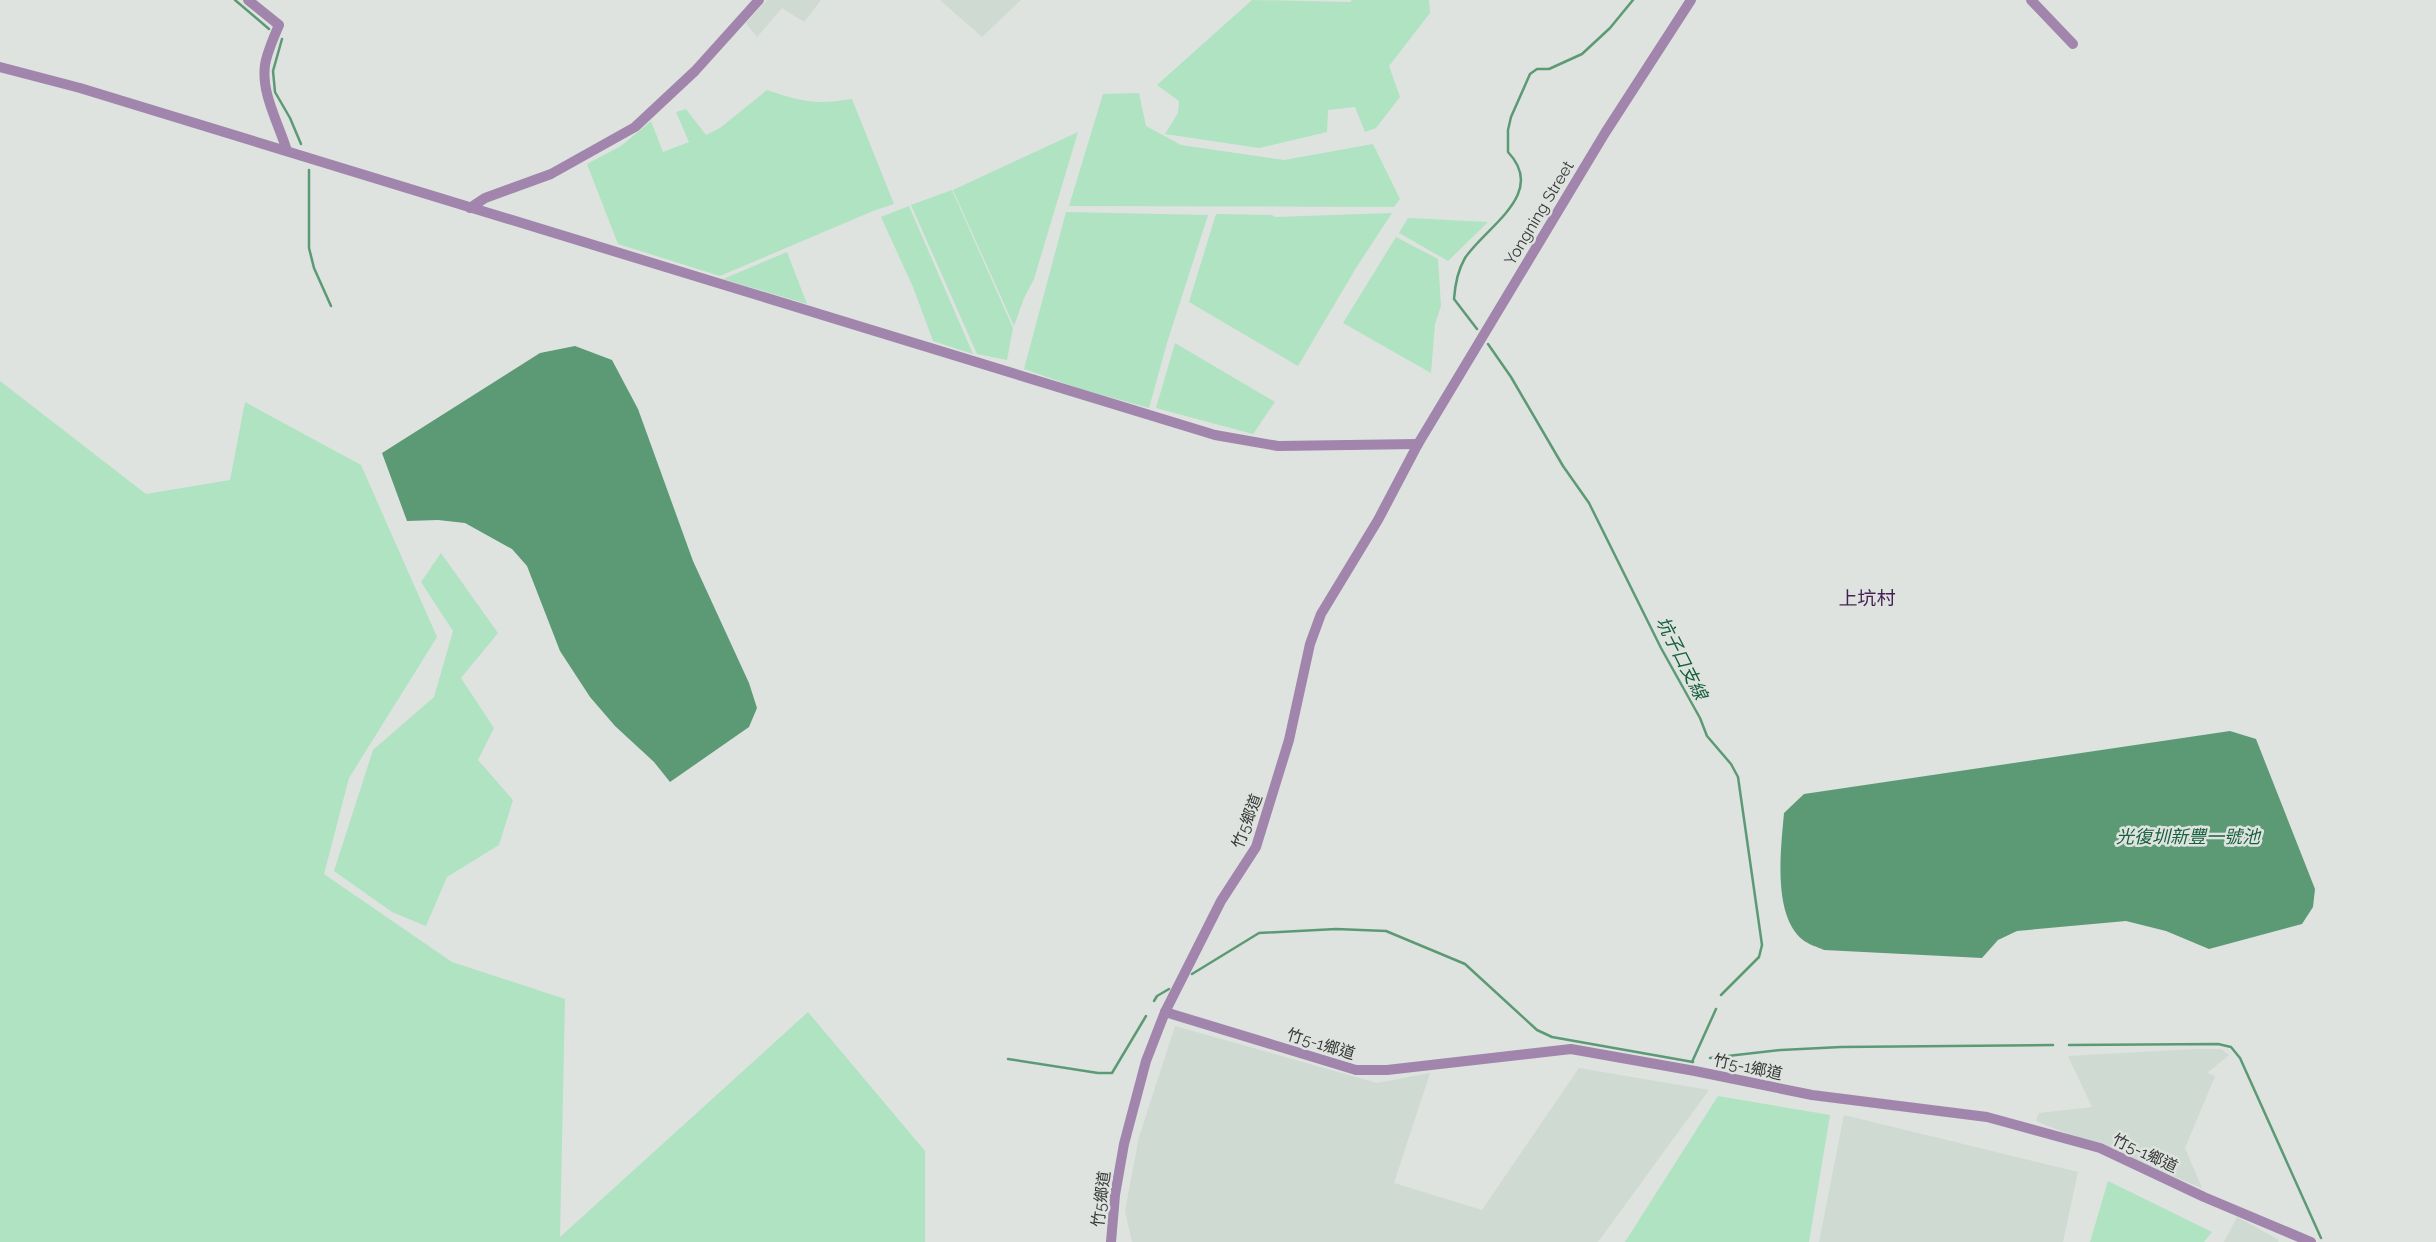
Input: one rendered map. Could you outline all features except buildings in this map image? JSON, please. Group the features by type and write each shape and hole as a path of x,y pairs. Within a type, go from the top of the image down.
{"street":[{"path":"248,0 279,25 265,64 265,79 266,93 287,151"},
{"path":"470,208 485,198 551,174 635,127 695,71 759,0"},
{"name":"Yongning Street","path":"1418,444 1605,133 1691,0"},
{"path":"2031,0 2073,44"},
{"path":"0,67 80,88 1215,435 1278,446 1418,444"},
{"name":"竹5鄉道","path":"1111,1242 1115,1195 1124,1144 1146,1061 1165,1012 1221,901 1256,847 1289,740 1310,644 1321,614 1378,520 1418,444"},
{"name":"竹5-1鄉道","path":"1165,1012 1356,1070 1386,1070 1571,1049 1695,1071 1812,1095 1987,1117 2100,1148 2204,1197 2312,1242"}],"shaded area":[{"path":"767,0 821,0 804,22 782,8 757,37 746,23"},
{"path":"940,0 1021,0 982,37"},
{"path":"1252,0 1350,2 1352,0 1429,0 1430,13 1389,66 1400,97 1376,128 1365,132 1355,107 1328,110 1327,132 1259,148 1165,134 1178,113 1179,101 1157,85"},
{"path":"767,90 809,101 828,102 852,99 894,204 873,211 720,276 618,244 587,164 621,146 651,121 663,152 689,142 676,112 686,109 706,135 720,128"},
{"path":"1139,93 1146,126 1181,145 1284,160 1373,144 1400,199 1394,207 1069,206 1103,94"},
{"path":"1078,132 1034,279 1024,298 1014,326 953,190"},
{"path":"952,190 1013,328 1007,360 977,354 911,205"},
{"path":"909,206 973,354 933,341 913,287 881,217"},
{"path":"1066,212 1208,215 1167,343 1149,408 1084,390 1024,369"},
{"path":"1392,213 1356,268 1298,366 1189,302 1216,214 1272,215 1275,217"},
{"path":"1408,218 1488,222 1448,261 1399,233"},
{"path":"1396,237 1438,259 1441,306 1435,324 1431,373 1343,323"},
{"path":"787,252 807,304 723,279"},
{"path":"1175,343 1275,402 1253,434 1156,408"},
{"path":"0,381 146,494 230,480 245,402 361,465 437,637 349,778 324,874 452,962 565,999 560,1237 808,1012 925,1151 925,1242 0,1242"},
{"path":"441,553 498,633 461,678 494,728 478,760 513,800 499,845 447,877 426,926 392,912 334,871 373,750 434,697 453,631 421,582"},
{"path":"1175,1026 1377,1083 1430,1073 1394,1183 1482,1210 1579,1068 1709,1090 1598,1242 1132,1242 1125,1211 1139,1137"},
{"path":"2221,1049 2229,1055 2207,1073 2215,1076 2185,1148 2202,1188 2036,1121 2039,1113 2092,1107 2068,1056"},
{"path":"1718,1096 1830,1115 1809,1242 1625,1242"},
{"path":"1844,1115 2078,1172 2063,1242 1819,1242"},
{"path":"2108,1181 2212,1232 2204,1242 2090,1242"},
{"path":"2237,1217 2279,1240 2278,1242 2224,1242"}],"water":[{"path":"575,346 612,360 638,409 693,561 749,683 757,708 749,727 670,782 654,762 615,726 590,697 560,651 527,566 512,549 465,523 438,520 407,521 382,453 540,353"},
{"name":"光復圳新豐一號池","path":"2230,731 2256,739 2315,889 2313,907 2302,924 2209,949 2166,931 2126,921 2017,931 1998,940 1982,958 1824,950 1803,940 1793,929 1783,898 1781,844 1784,813 1804,794"}],"waterway":[{"path":"235,0 269,29"},
{"name":"坑子口支線","path":"1477,329 1454,299 1456,283 1465,258 1509,209 1517,196 1521,182 1518,167 1508,152 1508,130 1511,117 1530,74 1537,69 1549,69 1582,54 1610,28 1633,0"},
{"path":"282,39 273,71 275,92 290,118 301,144"},
{"path":"309,170 309,248 314,268 331,306"},
{"name":"坑子口支線","path":"1488,344 1511,377 1563,466 1589,503 1661,648 1700,718 1707,736 1731,764 1738,777 1762,945 1759,957 1721,995"},
{"path":"1192,974 1259,933 1336,929 1386,931 1465,964 1537,1030 1552,1037 1693,1062"},
{"path":"1154,1001 1157,996 1169,989"},
{"name":"坑子口支線","path":"1692,1062 1716,1009"},
{"path":"1008,1059 1098,1073 1112,1073 1146,1016"},
{"path":"2069,1045 2218,1044 2231,1047 2240,1058 2321,1238"},
{"path":"1710,1058 1781,1050 1841,1047 2053,1045"}],"district":[{"name":"上坑村","path":"1867,598"}]}
